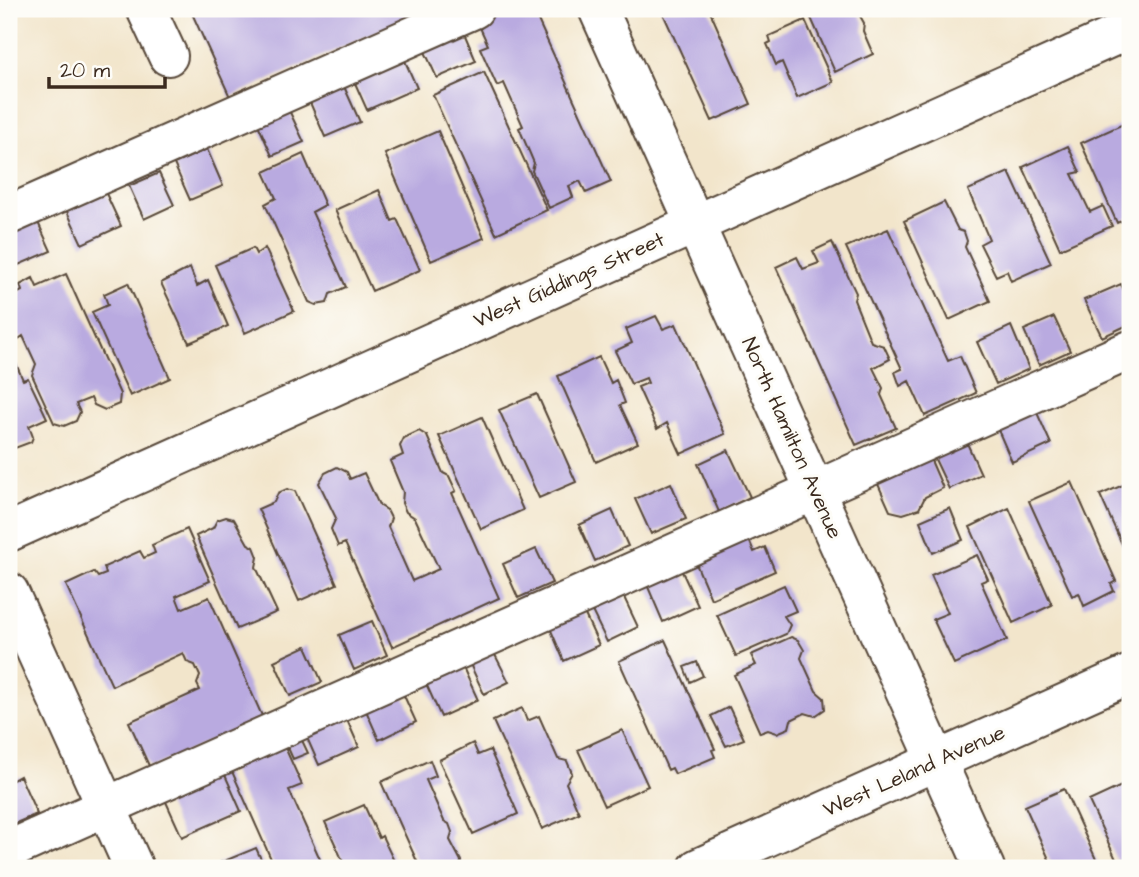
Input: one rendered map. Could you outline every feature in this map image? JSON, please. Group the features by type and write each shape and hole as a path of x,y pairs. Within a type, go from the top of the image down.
{"street":[{"path":"146,9 168,56"},
{"path":"9,215 474,9"},
{"name":"North Hamilton Avenue","path":"598,9 985,868"},
{"name":"West Giddings Street","path":"9,532 1130,29"},
{"path":"9,850 1130,350"},
{"path":"9,592 135,868"},
{"name":"West Leland Avenue","path":"698,868 1130,674"}],"building":[{"path":"190,9 428,9 230,97"},
{"path":"504,9 533,9 611,182 586,193 580,181 569,186 573,197 549,208 532,171 534,163 519,128 523,126 504,83 497,86 480,48 488,45 477,21"},
{"path":"661,9 709,9 751,104 712,121"},
{"path":"807,9 856,9 864,23 863,31 873,54 835,72"},
{"path":"805,20 833,82 797,98 782,62 776,65 767,44 771,42 769,36"},
{"path":"461,26 476,61 437,78 421,43"},
{"path":"401,52 417,88 367,110 351,74"},
{"path":"484,72 547,210 496,234 433,95"},
{"path":"342,82 360,122 325,137 308,98"},
{"path":"287,106 304,142 272,156 256,120"},
{"path":"1130,121 1130,217 1117,223 1081,143"},
{"path":"438,131 484,238 431,261 385,154"},
{"path":"1068,146 1080,172 1072,174 1090,212 1103,206 1112,226 1060,249 1023,167"},
{"path":"207,149 223,186 190,200 174,164"},
{"path":"303,154 325,205 312,212 346,287 330,294 327,303 316,305 309,302 265,204 276,198 264,172"},
{"path":"1009,172 1051,263 1011,281 1007,271 996,276 980,244 989,239 968,190"},
{"path":"159,173 174,205 144,219 129,186"},
{"path":"103,187 121,226 82,244 64,205"},
{"path":"379,190 392,221 397,219 420,270 372,291 335,210"},
{"path":"944,202 958,230 964,232 967,241 965,247 990,301 949,320 904,221"},
{"path":"36,218 51,251 9,269 9,231"},
{"path":"888,229 948,361 960,356 976,393 925,416 909,381 900,386 895,372 902,369 846,247"},
{"path":"832,242 856,293 854,300 871,342 884,346 890,359 873,368 883,388 881,395 896,428 856,445 776,267 797,257 803,269 819,263 813,251"},
{"path":"253,248 256,254 265,248 294,311 245,333 215,265"},
{"path":"190,268 197,286 208,280 228,326 189,343 161,283"},
{"path":"66,274 120,394 119,404 105,410 94,405 91,398 76,404 80,412 76,421 64,426 54,423 32,375 36,364 23,336 17,340 9,321 9,298 22,291 20,285 33,278 37,287"},
{"path":"128,283 170,378 130,396 92,312 108,305 104,294"},
{"path":"1121,284 1130,304 1130,324 1102,337 1084,300"},
{"path":"656,316 663,329 676,324 725,434 681,454 667,423 657,429 638,387 648,383 646,378 631,384 615,351 632,343 626,329"},
{"path":"1054,317 1070,351 1039,365 1024,330"},
{"path":"1011,326 1029,369 996,384 977,342"},
{"path":"9,348 23,380 28,378 47,418 29,426 33,437 31,442 15,448 9,445"},
{"path":"599,357 611,383 616,380 625,403 620,405 638,443 596,462 558,376"},
{"path":"537,394 576,482 539,498 499,410"},
{"path":"1034,406 1051,444 1012,462 995,423"},
{"path":"482,417 523,510 481,529 439,436"},
{"path":"419,431 427,436 443,473 449,476 456,491 452,493 499,598 392,647 345,543 338,546 331,529 336,518 319,483 325,473 337,467 347,472 350,479 364,473 379,505 387,510 391,518 388,527 412,581 439,569 415,518 406,512 402,503 403,492 390,461 403,455 400,446 404,438"},
{"path":"966,441 981,474 949,489 933,455"},
{"path":"926,449 943,488 925,497 919,509 903,514 890,511 873,473"},
{"path":"728,450 750,497 719,512 698,464"},
{"path":"1072,482 1116,581 1111,584 1114,591 1084,606 1079,593 1072,596 1029,501"},
{"path":"671,483 686,519 651,534 635,499"},
{"path":"1123,485 1128,495 1130,494 1130,562 1100,495"},
{"path":"287,489 295,491 337,584 299,601 258,509 274,502 278,493"},
{"path":"950,508 963,540 933,553 920,521"},
{"path":"1009,508 1052,605 1013,623 970,527"},
{"path":"612,510 628,546 595,561 579,525"},
{"path":"226,517 234,519 248,544 254,547 258,557 256,567 277,612 237,629 196,536 213,528 217,520"},
{"path":"187,529 210,581 176,596 181,609 209,597 263,718 150,768 129,722 200,690 197,684 200,676 195,665 187,662 183,653 112,686 66,585 94,572 98,577 106,574 104,567 140,551 144,558 155,553 152,545"},
{"path":"747,535 754,552 765,547 775,571 711,599 694,559"},
{"path":"536,549 552,583 518,598 503,564"},
{"path":"977,555 988,579 981,582 1007,640 954,664 933,619 948,613 931,575"},
{"path":"679,565 698,606 663,622 645,580"},
{"path":"784,585 796,611 784,616 790,625 786,634 736,656 717,615"},
{"path":"622,593 638,627 607,642 590,607"},
{"path":"581,606 599,645 564,661 547,621"},
{"path":"372,621 387,655 354,670 339,635"},
{"path":"791,637 798,640 804,650 801,658 816,691 824,698 825,709 815,716 805,713 791,720 789,728 777,733 768,730 760,733 734,675 756,665 751,655"},
{"path":"665,640 715,749 712,750 715,757 675,774 672,768 668,770 619,661"},
{"path":"306,646 322,682 290,696 274,661"},
{"path":"492,649 509,682 484,694 468,660"},
{"path":"697,662 703,676 690,682 684,667"},
{"path":"461,663 478,700 441,717 424,679"},
{"path":"401,689 416,722 379,740 364,706"},
{"path":"729,707 744,739 726,746 711,716"},
{"path":"522,708 527,721 539,716 558,759 567,761 572,773 566,783 579,813 542,829 493,721"},
{"path":"344,713 359,747 319,765 304,731"},
{"path":"622,730 648,786 604,806 578,750"},
{"path":"299,734 308,753 293,759 285,741"},
{"path":"283,743 302,785 289,790 324,868 275,868 230,767"},
{"path":"473,743 478,755 490,750 518,814 473,834 439,760"},
{"path":"430,760 436,776 426,780 444,821 449,824 452,832 450,840 461,861 460,868 420,868 381,782"},
{"path":"221,766 241,811 182,837 162,793"},
{"path":"20,776 37,814 9,826 9,782"},
{"path":"1130,782 1130,868 1120,868 1089,801"},
{"path":"1064,789 1100,868 1053,868 1025,806"},
{"path":"364,805 379,838 382,836 394,861 389,862 392,868 346,868 325,822"},
{"path":"256,848 265,868 219,868 217,864"}]}
